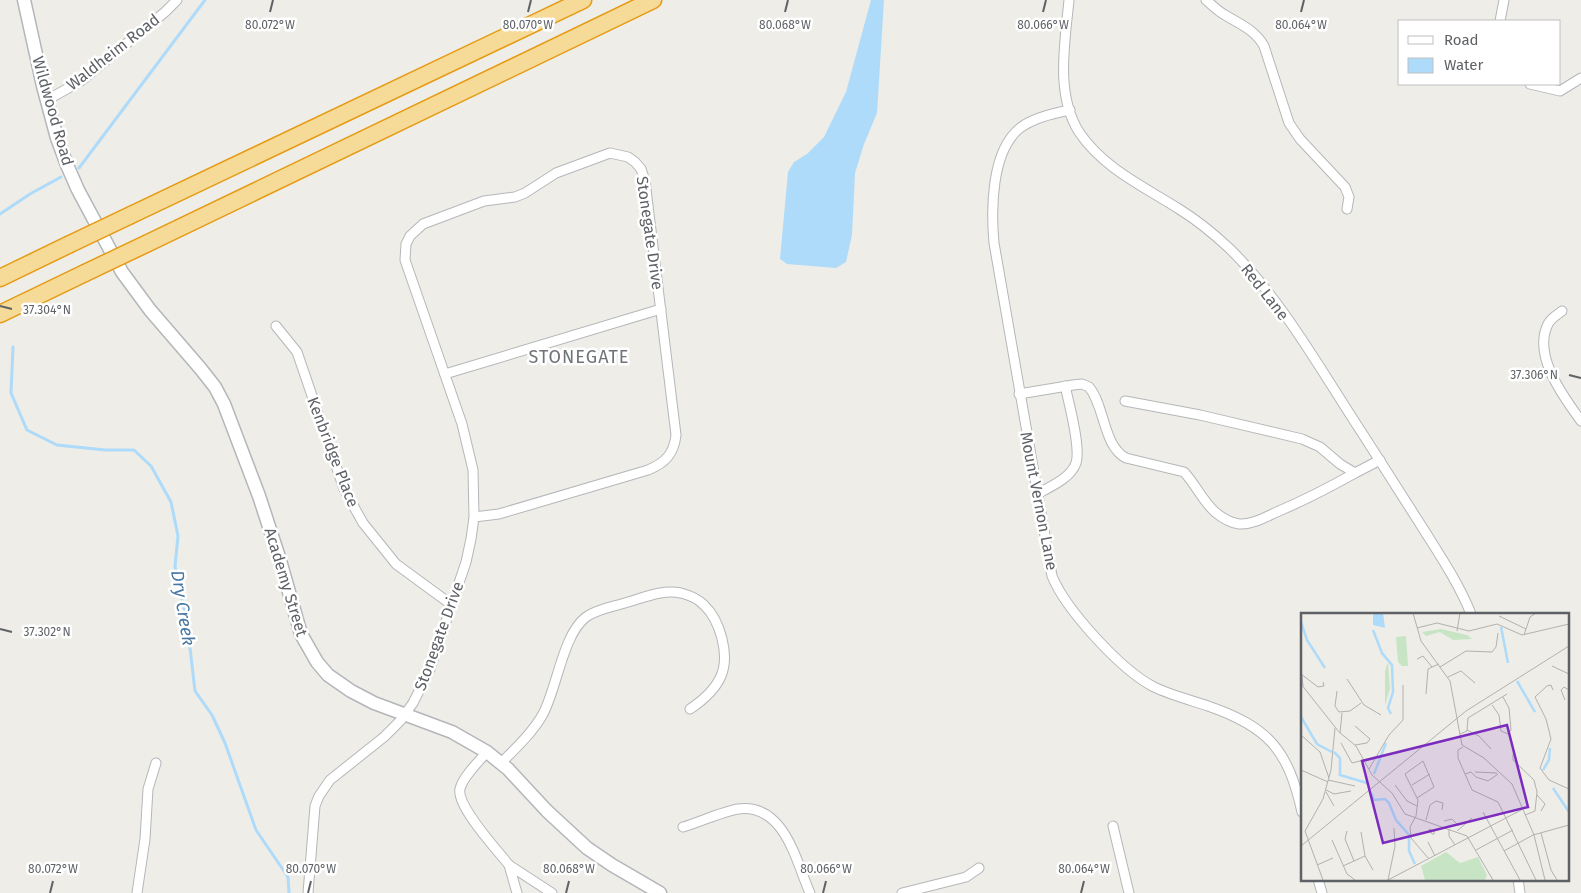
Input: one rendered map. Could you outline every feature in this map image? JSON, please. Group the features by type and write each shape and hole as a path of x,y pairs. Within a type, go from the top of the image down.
{"highway":[{"path":"0,278 583,0"},
{"path":"0,314 653,0"}],"street":[{"name":"Wildwood Road","path":"24,0 57,138 78,190 122,272"},
{"name":"Waldheim Road","path":"47,100 80,81 165,12 177,0"},
{"name":"Red Lane","path":"1069,0 1064,75 1070,110 1078,130 1100,156 1121,174 1180,209 1202,225 1243,263 1289,321 1380,460 1441,557 1470,613"},
{"path":"1206,0 1222,14 1249,29 1259,38 1264,46 1289,123 1300,140 1345,188 1349,197 1347,208"},
{"path":"1500,20 1504,0"},
{"path":"1534,85 1560,91 1581,78"},
{"name":"Mount Vernon Lane","path":"1070,110 1044,117 1020,127 1005,145 1000,156 992,211 994,244 1052,576 1065,600 1080,620 1140,678 1154,687 1173,695 1239,719 1256,727 1266,735 1276,745 1290,769 1301,808"},
{"name":"Stonegate Drive","path":"308,893 316,806 319,796 330,780 384,737 405,714 421,688 430,668 466,562 474,517 473,470 469,447 406,260 406,244 410,236 423,224 484,201 515,197 525,193 556,173 610,153 628,157 635,162 644,176 676,435 675,446 666,460 648,470 499,514 474,517"},
{"name":"Academy Street","path":"122,272 150,310 200,368 224,404 259,496 301,634 313,656 328,674 351,692 374,703 452,732 487,752 526,786 563,827 587,848 660,893"},
{"path":"445,374 661,309"},
{"path":"1562,311 1548,324 1544,344 1545,356 1560,391 1581,421"},
{"name":"Kenbridge Place","path":"276,326 297,352 344,489 357,515 378,544 396,564 452,605"},
{"path":"1019,394 1082,384 1091,389 1113,446 1120,455 1184,472 1204,500 1216,512 1231,522 1238,524 1247,524 1303,501 1380,460"},
{"path":"1037,494 1057,484 1076,464 1078,450 1065,386"},
{"path":"1125,401 1302,439 1320,447 1340,464 1355,473"},
{"path":"501,763 526,737 542,716 567,646 579,624 586,617 597,612 658,593 679,593 690,596 710,611 717,625 724,656 721,676 707,696 690,709"},
{"path":"487,752 461,784 459,797 470,816 509,865 552,893"},
{"path":"137,893 145,839 148,789 156,763"},
{"path":"683,827 738,809 764,814 778,824 787,836 810,893"},
{"path":"1113,826 1129,893"},
{"path":"509,865 517,893"},
{"path":"902,893 966,877 979,868"},
{"path":"1318,880 1322,893"},
{"path":"1518,880 1520,893"}],"water":[{"path":"871,0 884,0 877,113 864,144 855,173 852,235 846,262 836,268 787,264 780,259 788,172 794,162 807,154 824,137 846,92"}],"waterway":[{"path":"79,168 205,0"},
{"path":"0,214 30,194 61,177"},
{"name":"Dry Creek","path":"13,347 11,393 27,430 57,445 105,450 134,450 151,466 171,502 178,536 175,566 187,622 195,691 212,715 225,743 256,830 288,877 289,893"}],"district":[{"name":"STONEGATE","path":"579,357"}]}
